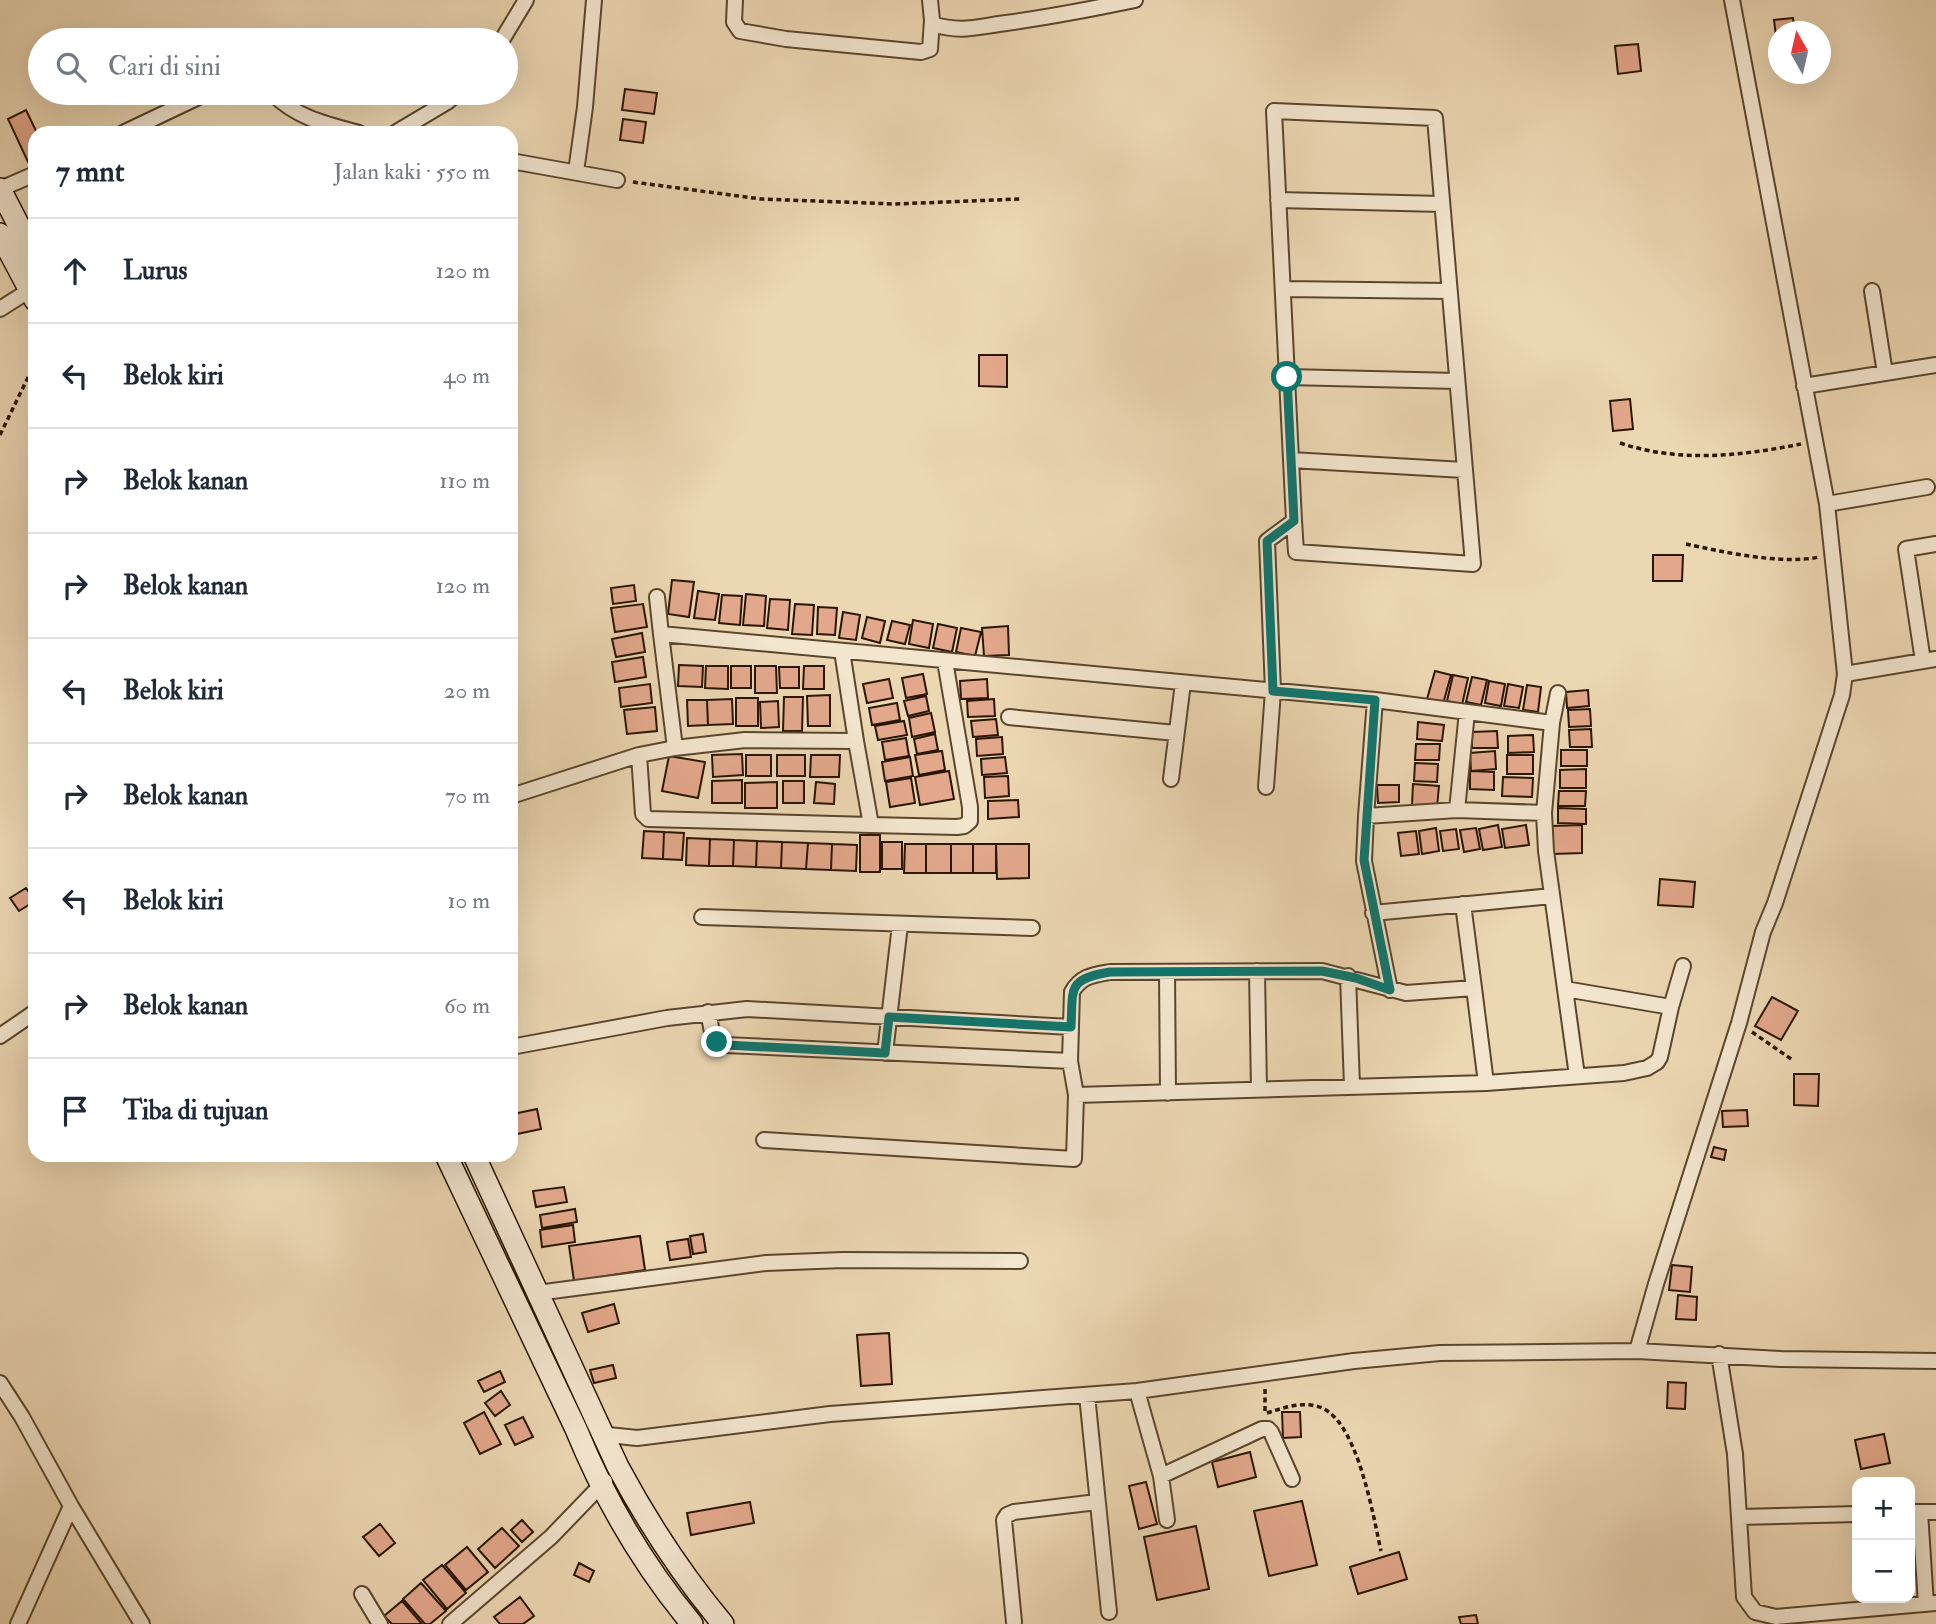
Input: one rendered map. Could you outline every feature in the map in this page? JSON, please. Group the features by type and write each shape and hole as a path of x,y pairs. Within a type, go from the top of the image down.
{"street":[{"path":"509,28 526,0"},
{"path":"576,172 585,107 594,0"},
{"path":"735,0 734,22 740,32 921,52 930,49 930,0"},
{"path":"932,24 949,30 980,28 1037,20 1135,0"},
{"path":"1637,1351 1739,1023 1763,932 1775,903 1842,695 1845,674 1827,504 1732,0"},
{"path":"138,126 182,105"},
{"path":"284,105 297,114 336,126"},
{"path":"407,126 442,105"},
{"path":"1274,111 1435,118 1473,564 1296,552 1278,201 1274,111"},
{"path":"518,162 617,180"},
{"path":"28,177 0,189 28,243"},
{"path":"1278,201 1442,204"},
{"path":"0,234 28,286"},
{"path":"1283,289 1449,291"},
{"path":"1872,291 1885,373"},
{"path":"0,309 28,297"},
{"path":"1804,386 1936,365"},
{"path":"1287,377 1457,381"},
{"path":"1291,460 1464,470"},
{"path":"1827,504 1927,486"},
{"path":"1266,787 1273,691 1267,541 1294,521"},
{"path":"1845,674 1929,660 1906,549 1936,544"},
{"path":"657,597 675,748"},
{"path":"661,634 1375,700 1552,723"},
{"path":"842,651 871,825"},
{"path":"639,755 643,814 648,819 964,827 970,821 970,807 945,661"},
{"path":"1171,779 1183,682"},
{"path":"1558,693 1552,723 1544,813 1546,852 1577,1076"},
{"path":"1375,700 1364,860 1390,990"},
{"path":"1457,810 1467,712"},
{"path":"1009,718 1176,733"},
{"path":"518,794 639,755 675,748 746,740 856,741"},
{"path":"1366,816 1457,810 1544,813"},
{"path":"1373,913 1552,896"},
{"path":"1463,904 1486,1083"},
{"path":"702,916 1032,928"},
{"path":"885,1053 900,925"},
{"path":"1076,1095 1486,1083 1624,1073 1647,1068 1657,1062 1683,966"},
{"path":"1257,971 1259,1090"},
{"path":"764,1140 1074,1159 1076,1095 1070,1061 1072,992 1077,982 1088,976 1110,972 1322,971 1348,976 1390,990 1420,993 1474,988"},
{"path":"1167,972 1168,1093"},
{"path":"1348,976 1352,1086"},
{"path":"1566,989 1671,1007"},
{"path":"518,1046 708,1012 747,1009 1071,1027"},
{"path":"708,1012 713,1037 717,1042 726,1045 1070,1061"},
{"path":"0,1037 28,1017"},
{"path":"449,1162 601,1485 662,1588 691,1624"},
{"path":"477,1162 618,1467 671,1558 723,1624"},
{"path":"537,1293 766,1264 843,1259 1020,1261"},
{"path":"576,1429 637,1438 830,1414 1137,1391 1440,1353 1637,1351 1781,1359 1936,1361"},
{"path":"1719,1354 1735,1454 1744,1597 1755,1612 1776,1617 1931,1603 1915,1512 1936,1512"},
{"path":"0,1383 142,1624"},
{"path":"1137,1391 1161,1476 1167,1520"},
{"path":"1087,1395 1109,1612"},
{"path":"1161,1476 1257,1431 1268,1429 1292,1479"},
{"path":"450,1624 551,1537 618,1467"},
{"path":"1014,1622 1004,1520 1014,1512 1097,1503"},
{"path":"18,1624 71,1506"},
{"path":"1740,1517 1852,1514"},
{"path":"362,1594 380,1624"}],"path":[{"path":"617,180 761,199 895,204 1020,199"},
{"path":"0,435 28,377"},
{"path":"1620,443 1646,452 1698,457 1757,453 1814,441"},
{"path":"1686,544 1730,554 1805,560 1832,554"},
{"path":"1739,1023 1794,1061"},
{"path":"1264,1373 1268,1429"},
{"path":"1265,1413 1295,1405 1316,1406 1329,1411 1349,1437 1381,1551"}],"building":[{"path":"1793,18 1793,21 1774,21"},
{"path":"1638,44 1641,71 1618,74 1615,46"},
{"path":"625,89 657,93 654,114 622,110"},
{"path":"26,110 34,126 28,126 28,162 8,119"},
{"path":"623,119 646,122 643,143 620,140"},
{"path":"979,355 1007,355 1007,387 979,386"},
{"path":"1630,399 1633,429 1613,431 1610,401"},
{"path":"1653,555 1683,555 1682,581 1653,581"},
{"path":"672,580 694,582 689,617 668,614"},
{"path":"634,585 636,601 613,604 611,588"},
{"path":"698,591 719,594 715,620 694,618"},
{"path":"746,594 766,596 764,626 743,625"},
{"path":"722,595 742,596 740,625 719,623"},
{"path":"770,599 790,600 788,630 767,628"},
{"path":"643,604 647,627 615,632 611,608"},
{"path":"795,604 814,605 812,635 792,634"},
{"path":"818,607 837,608 835,635 817,634"},
{"path":"843,612 860,615 856,640 839,638"},
{"path":"867,617 885,621 880,643 862,638"},
{"path":"913,620 933,624 929,648 909,644"},
{"path":"892,621 910,625 905,644 887,640"},
{"path":"938,624 957,628 952,652 933,648"},
{"path":"1008,626 1009,655 984,656 982,628"},
{"path":"961,628 981,632 975,656 956,652"},
{"path":"642,633 645,652 616,657 612,639"},
{"path":"643,657 646,677 615,682 612,662"},
{"path":"679,665 703,666 702,687 678,686"},
{"path":"706,666 728,666 728,689 705,688"},
{"path":"731,666 751,666 751,688 731,688"},
{"path":"755,666 776,666 777,693 755,693"},
{"path":"804,666 824,666 824,689 803,689"},
{"path":"779,667 799,667 799,688 780,688"},
{"path":"1435,671 1451,675 1443,704 1427,699"},
{"path":"923,674 927,694 906,698 902,678"},
{"path":"1453,675 1468,678 1462,705 1447,701"},
{"path":"1472,677 1487,680 1481,705 1466,702"},
{"path":"889,679 893,698 867,703 863,684"},
{"path":"987,679 988,698 961,699 960,681"},
{"path":"1489,681 1505,684 1501,706 1485,703"},
{"path":"650,684 652,703 621,707 619,688"},
{"path":"1508,684 1523,687 1519,708 1504,706"},
{"path":"1527,685 1541,687 1538,712 1523,710"},
{"path":"1588,690 1589,706 1567,708 1566,692"},
{"path":"830,695 830,726 808,726 807,696"},
{"path":"926,696 929,711 908,716 904,701"},
{"path":"784,697 803,697 802,731 783,731"},
{"path":"736,698 758,698 758,726 736,726"},
{"path":"732,699 733,724 708,725 707,700"},
{"path":"994,699 995,716 968,717 967,701"},
{"path":"687,700 707,700 708,725 688,726"},
{"path":"778,701 779,727 761,728 760,702"},
{"path":"897,703 900,720 872,725 869,708"},
{"path":"655,707 657,731 627,734 624,710"},
{"path":"1590,709 1591,726 1569,727 1568,710"},
{"path":"931,713 935,732 912,737 909,718"},
{"path":"996,719 998,735 973,737 971,721"},
{"path":"904,721 907,735 878,740 875,726"},
{"path":"1418,722 1444,725 1442,741 1417,739"},
{"path":"1591,729 1592,747 1570,747 1569,730"},
{"path":"1497,731 1498,748 1472,748 1472,732"},
{"path":"935,734 938,750 917,754 914,739"},
{"path":"1533,735 1534,752 1508,753 1508,736"},
{"path":"1002,737 1003,754 977,756 976,739"},
{"path":"906,738 909,756 885,760 882,742"},
{"path":"1416,744 1440,744 1439,760 1415,760"},
{"path":"1561,750 1587,750 1587,766 1561,766"},
{"path":"942,751 945,770 919,775 915,755"},
{"path":"1495,751 1496,769 1471,771 1470,753"},
{"path":"742,754 743,775 713,777 712,755"},
{"path":"746,755 771,755 771,776 746,776"},
{"path":"777,755 805,755 805,776 777,776"},
{"path":"811,755 840,755 839,777 810,777"},
{"path":"1507,755 1533,755 1533,774 1507,774"},
{"path":"669,756 705,762 698,798 662,791"},
{"path":"910,757 913,776 885,781 882,762"},
{"path":"1005,757 1007,773 982,775 981,759"},
{"path":"1415,763 1438,764 1437,782 1414,781"},
{"path":"1586,769 1586,788 1560,788 1560,770"},
{"path":"949,771 954,799 920,805 915,777"},
{"path":"1470,771 1494,772 1494,790 1470,789"},
{"path":"1008,776 1009,796 985,798 984,777"},
{"path":"1503,777 1533,778 1532,797 1502,796"},
{"path":"911,778 915,803 890,807 886,782"},
{"path":"742,780 742,803 712,803 712,781"},
{"path":"783,781 804,781 804,803 783,803"},
{"path":"777,782 777,808 745,808 745,783"},
{"path":"816,782 835,784 834,804 814,803"},
{"path":"1413,784 1439,786 1437,807 1412,805"},
{"path":"1377,785 1399,785 1399,802 1378,803"},
{"path":"1559,791 1586,791 1585,806 1558,806"},
{"path":"1018,800 1019,817 988,819 988,801"},
{"path":"1558,808 1586,809 1586,824 1558,823"},
{"path":"1498,825 1502,847 1483,850 1479,829"},
{"path":"1526,825 1529,845 1505,848 1502,829"},
{"path":"1582,825 1582,853 1553,854 1552,826"},
{"path":"1436,828 1439,851 1422,854 1419,831"},
{"path":"1476,828 1480,849 1464,852 1460,830"},
{"path":"1456,829 1459,849 1443,851 1440,831"},
{"path":"644,831 664,832 663,859 642,858"},
{"path":"1416,831 1419,854 1401,856 1398,833"},
{"path":"664,832 684,833 682,860 663,859"},
{"path":"860,835 880,835 880,872 860,872"},
{"path":"687,838 710,839 709,866 686,865"},
{"path":"710,839 734,840 733,866 709,866"},
{"path":"734,840 757,841 756,867 733,866"},
{"path":"757,841 782,842 781,868 756,867"},
{"path":"782,842 808,843 806,869 781,868"},
{"path":"882,842 902,842 902,869 882,869"},
{"path":"808,843 832,844 831,870 806,869"},
{"path":"832,844 857,845 856,871 831,870"},
{"path":"905,844 926,844 926,873 904,873"},
{"path":"926,844 951,844 951,873 926,873"},
{"path":"951,844 973,844 973,873 951,873"},
{"path":"973,844 996,844 996,873 973,873"},
{"path":"996,844 1029,844 1029,878 997,879"},
{"path":"1660,879 1695,882 1693,907 1658,905"},
{"path":"26,888 28,905 19,911 10,898"},
{"path":"1772,997 1798,1011 1781,1040 1755,1026"},
{"path":"1794,1074 1819,1074 1818,1106 1794,1105"},
{"path":"537,1109 541,1129 518,1134 518,1113"},
{"path":"1747,1110 1748,1126 1723,1127 1722,1111"},
{"path":"1714,1147 1726,1150 1724,1160 1711,1157"},
{"path":"564,1187 567,1202 536,1207 533,1191"},
{"path":"575,1209 577,1222 542,1228 540,1215"},
{"path":"573,1225 575,1242 542,1247 540,1230"},
{"path":"703,1234 706,1252 693,1254 690,1236"},
{"path":"640,1236 645,1270 574,1281 569,1246"},
{"path":"688,1239 691,1257 670,1260 667,1242"},
{"path":"1672,1265 1692,1267 1690,1292 1669,1290"},
{"path":"1678,1295 1697,1297 1696,1320 1676,1319"},
{"path":"614,1304 619,1323 588,1332 582,1313"},
{"path":"889,1333 892,1384 861,1386 857,1335"},
{"path":"613,1365 616,1378 594,1383 590,1370"},
{"path":"500,1371 505,1382 484,1392 478,1381"},
{"path":"1668,1382 1686,1383 1685,1409 1667,1408"},
{"path":"501,1391 510,1405 495,1416 485,1403"},
{"path":"484,1412 501,1444 480,1454 464,1423"},
{"path":"1282,1412 1300,1412 1301,1437 1283,1438"},
{"path":"523,1417 533,1437 515,1445 505,1425"},
{"path":"1884,1434 1890,1463 1861,1469 1855,1440"},
{"path":"1250,1452 1256,1477 1218,1487 1212,1462"},
{"path":"1146,1482 1157,1524 1139,1529 1129,1486"},
{"path":"1302,1501 1317,1565 1269,1576 1254,1511"},
{"path":"750,1502 754,1523 691,1535 687,1513"},
{"path":"522,1520 533,1532 522,1542 511,1530"},
{"path":"380,1524 395,1543 379,1556 363,1537"},
{"path":"1196,1526 1209,1589 1157,1600 1144,1537"},
{"path":"502,1528 519,1546 495,1568 478,1549"},
{"path":"467,1547 488,1572 466,1590 445,1565"},
{"path":"1399,1552 1407,1579 1358,1594 1350,1567"},
{"path":"579,1563 594,1571 589,1582 574,1575"},
{"path":"442,1565 466,1593 447,1609 423,1580"},
{"path":"421,1583 446,1611 430,1624 425,1624 403,1599"},
{"path":"520,1597 534,1616 523,1624 500,1624 494,1617"},
{"path":"402,1601 422,1624 392,1624 384,1616"},
{"path":"1476,1615 1478,1624 1461,1624 1459,1617"}],"route":[{"path":"717,1042 726,1045 885,1053 889,1017 1071,1027 1072,992 1077,982 1088,976 1110,972 1322,971 1356,978 1390,990 1366,881 1364,860 1375,700 1273,691 1267,541 1294,521 1287,377"}]}
